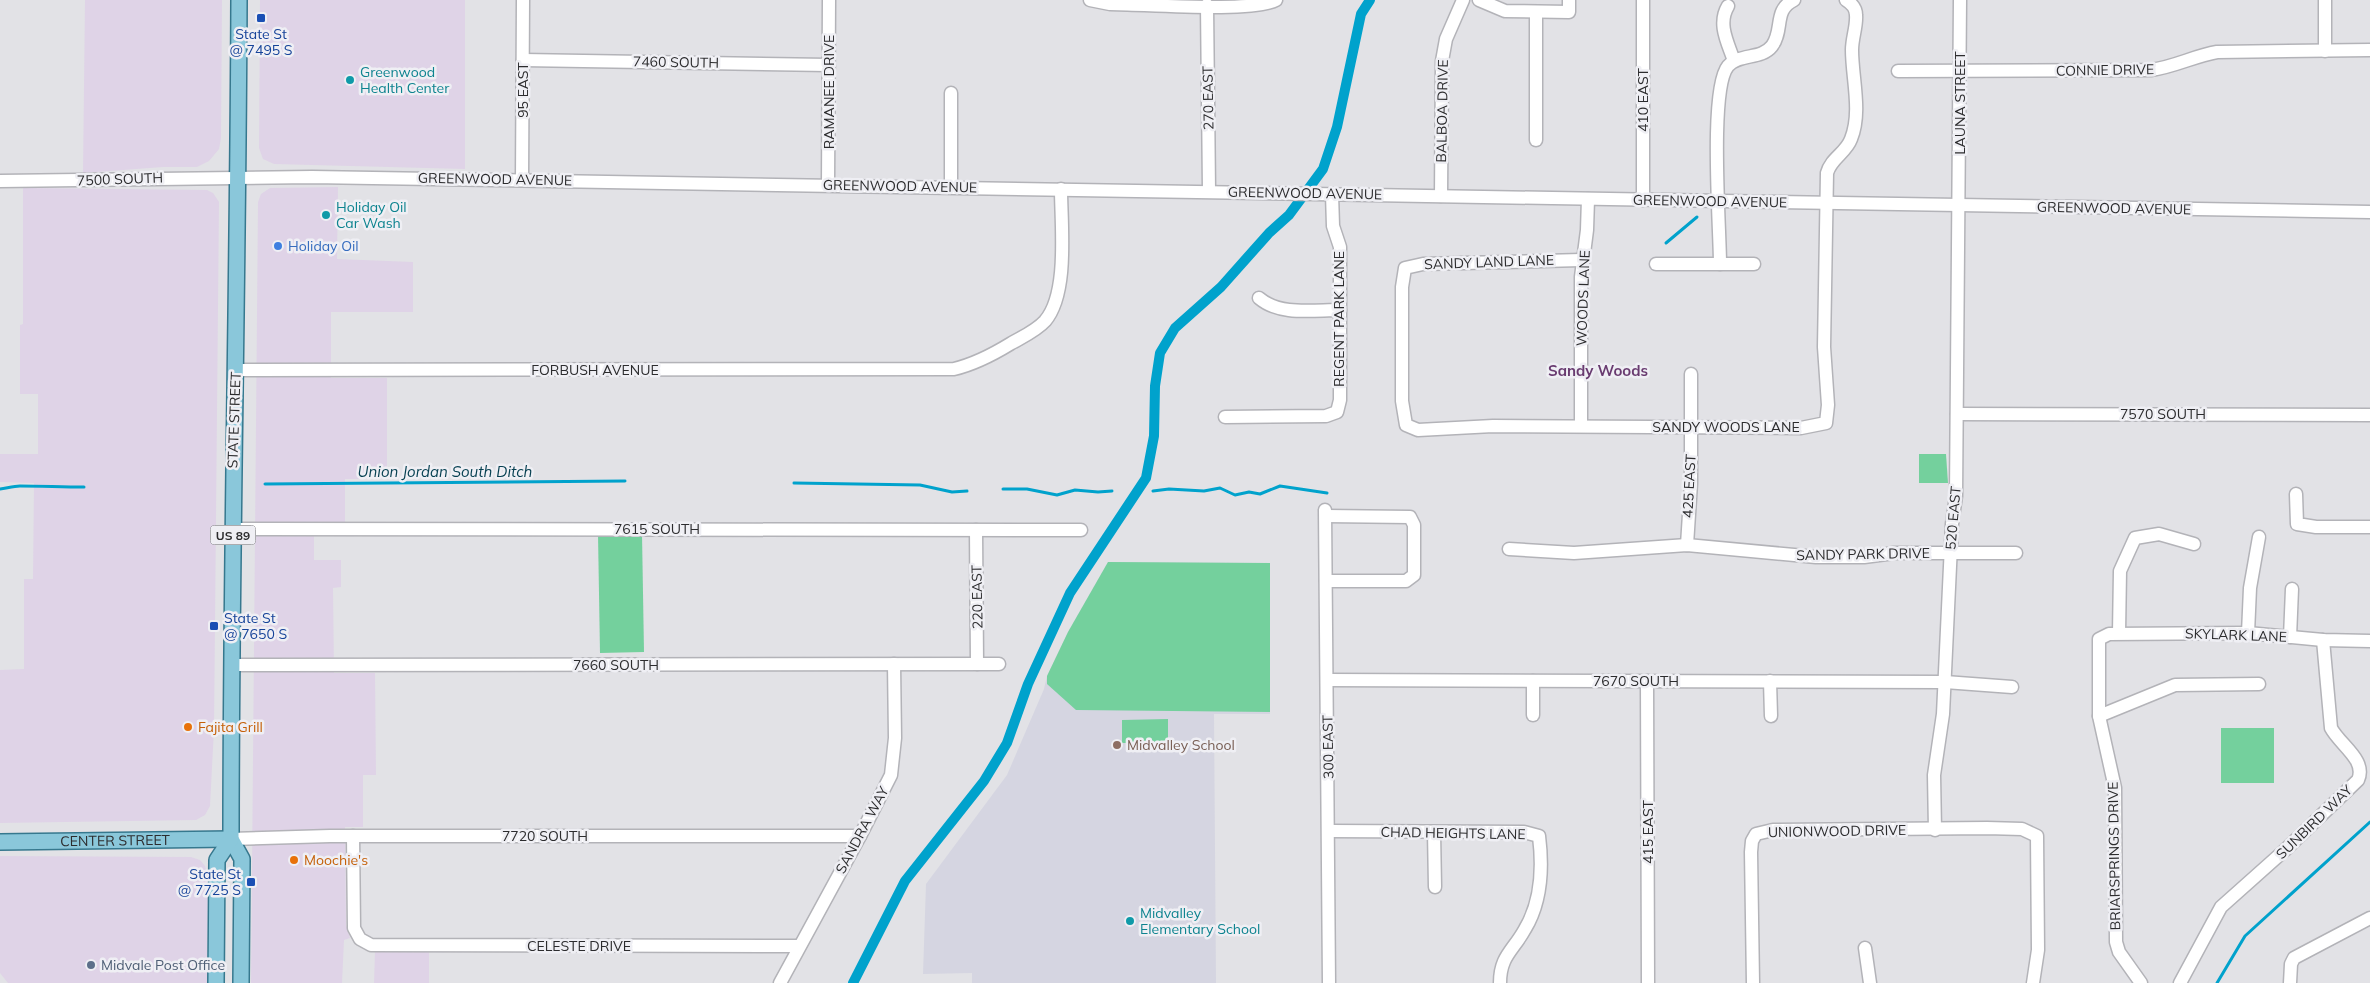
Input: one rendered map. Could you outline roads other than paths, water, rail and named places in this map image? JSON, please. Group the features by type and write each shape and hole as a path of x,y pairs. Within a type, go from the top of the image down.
{"main road":[{"name":"STATE STREET","path":"239,0 239,176 233,529 231,839 242,858 241,983"},
{"name":"CENTER STREET","path":"0,842 231,839"},
{"path":"216,983 217,860 231,839"}],"street":[{"name":"95 EAST","path":"522,180 523,0"},
{"name":"RAMANEE DRIVE","path":"828,185 829,0"},
{"path":"1090,0 1110,4 1253,6 1276,0"},
{"name":"BALBOA DRIVE","path":"1441,196 1442,61 1446,39 1463,0"},
{"path":"1479,0 1505,12 1569,12 1569,0"},
{"name":"410 EAST","path":"1643,0 1643,200"},
{"path":"1720,264 1720,217 1717,201 1718,118 1721,81 1724,73 1734,61 1762,53 1771,48 1777,37 1781,11 1794,0"},
{"name":"LAUNA STREET","path":"1959,205 1960,0"},
{"path":"2325,0 2325,51"},
{"path":"1828,203 1829,168 1848,145 1854,125 1852,48 1857,15 1849,2"},
{"name":"270 EAST","path":"1207,5 1209,191"},
{"path":"1728,6 1723,26 1734,61"},
{"path":"1536,12 1536,140"},
{"name":"CONNIE DRIVE","path":"1898,70 2151,70 2176,65 2196,57 2218,52 2370,50"},
{"name":"7460 SOUTH","path":"523,60 829,65"},
{"path":"951,187 952,94"},
{"name":"GREENWOOD AVENUE","path":"239,176 2370,212"},
{"name":"7500 SOUTH","path":"0,181 239,176"},
{"name":"FORBUSH AVENUE","path":"236,370 954,370 983,360 1037,328 1052,312 1059,293 1061,272 1061,189"},
{"name":"REGENT PARK LANE","path":"1225,417 1320,417 1335,414 1339,408 1340,247 1333,226 1327,194"},
{"name":"WOODS LANE","path":"1581,426 1581,260 1587,230 1588,199"},
{"name":"SANDY WOODS LANE","path":"1406,425 1418,430 1493,426 1802,428 1826,423 1828,405 1824,347 1828,203"},
{"name":"520 EAST","path":"1935,830 1934,775 1942,730 1952,518 1956,496 1956,274 1959,205"},
{"name":"SANDY LAND LANE","path":"1406,425 1402,401 1402,296 1405,268 1423,264 1581,260"},
{"path":"1656,264 1754,264"},
{"path":"1259,298 1268,306 1280,310 1340,310"},
{"name":"425 EAST","path":"1687,545 1691,483 1691,374"},
{"name":"7570 SOUTH","path":"1957,414 2370,415"},
{"path":"2296,494 2297,524 2316,527 2370,527"},
{"name":"300 EAST","path":"1326,581 1406,581 1414,575 1414,525 1410,517 1326,513 1326,581 1327,680 1330,832 1329,983"},
{"name":"7615 SOUTH","path":"233,529 1081,530"},
{"name":"220 EAST","path":"976,530 977,664"},
{"path":"2120,633 2120,571 2135,538 2158,534 2194,544"},
{"path":"2248,633 2250,588 2259,537"},
{"name":"SANDY PARK DRIVE","path":"1509,549 1574,553 1687,545 1816,557 1864,557 1894,553 2016,553"},
{"path":"2290,637 2292,589"},
{"name":"SKYLARK LANE","path":"2102,635 2120,633 2248,633 2323,640 2370,641"},
{"name":"BRIARSPRINGS DRIVE","path":"2102,635 2097,643 2099,716 2115,788 2116,942 2119,952 2141,983"},
{"name":"SUNBIRD WAY","path":"2180,983 2222,907 2358,780 2361,773 2358,761 2336,737 2331,728 2323,640"},
{"name":"SANDRA WAY","path":"780,983 884,791 894,759 894,664"},
{"name":"7660 SOUTH","path":"233,665 999,664"},
{"name":"7670 SOUTH","path":"1327,680 1945,682 2012,687"},
{"path":"1533,680 1533,715"},
{"name":"415 EAST","path":"1647,681 1648,983"},
{"path":"1770,681 1770,716"},
{"path":"2099,716 2175,686 2259,684"},
{"name":"UNIONWOOD DRIVE","path":"1753,983 1750,852 1756,834 1772,830 2022,829 2037,836 2038,950 2033,983"},
{"name":"CHAD HEIGHTS LANE","path":"1330,832 1524,832 1540,836 1542,858 1538,895 1533,914 1525,930 1504,957 1501,965 1500,983"},
{"path":"1434,832 1435,887"},
{"name":"7720 SOUTH","path":"231,839 353,836 860,836"},
{"name":"CELESTE DRIVE","path":"353,836 354,921 356,934 365,943 378,945 799,946"},
{"path":"2290,983 2291,964 2294,958 2370,918"},
{"path":"1865,948 1870,983"}],"waterway":[{"path":"853,983 905,881 984,781 1007,743 1028,684 1070,593 1146,478 1154,436 1155,386 1160,353 1175,328 1221,287 1269,233 1289,215 1323,169 1337,127 1361,14 1370,0"},
{"name":"Union Jordan South Ditch","path":"1666,243 1697,217"},
{"name":"Union Jordan South Ditch","path":"265,484 625,481"},
{"name":"Union Jordan South Ditch","path":"794,483 920,485 952,492 967,491"},
{"name":"Union Jordan South Ditch","path":"0,489 20,486 84,487"},
{"name":"Union Jordan South Ditch","path":"1153,491 1169,489 1204,491 1220,488 1235,495 1249,492 1260,494 1280,486 1327,493"},
{"name":"Union Jordan South Ditch","path":"1003,489 1027,489 1057,495 1075,490 1112,491"},
{"path":"2217,983 2245,936 2370,822"}],"place":[{"name":"State St @ 7495 S","path":"261,18"},
{"name":"Greenwood Health Center","path":"350,80"},
{"name":"Holiday Oil Car Wash","path":"326,215"},
{"name":"Holiday Oil","path":"278,246"},
{"name":"State St @ 7650 S","path":"214,626"},
{"name":"Fajita Grill","path":"188,727"},
{"name":"Midvalley School","path":"1117,745"},
{"name":"Moochie's","path":"294,860"},
{"name":"State St @ 7725 S","path":"251,882"},
{"name":"Midvalley Elementary School","path":"1130,921"},
{"name":"Midvale Post Office","path":"91,965"}],"district":[{"name":"Sandy Woods","path":"1598,370"}]}
